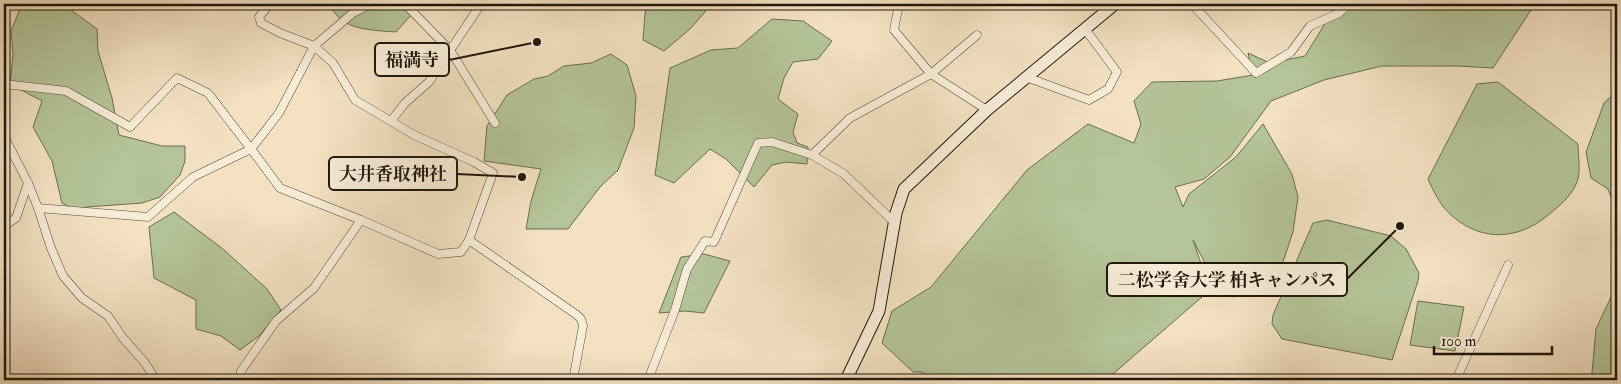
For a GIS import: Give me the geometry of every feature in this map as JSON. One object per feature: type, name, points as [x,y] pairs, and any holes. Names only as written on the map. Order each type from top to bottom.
[{"type":"street","points":[[4,84],[66,91],[130,127],[177,78],[208,93],[280,188],[438,254],[461,252],[469,240],[493,173],[474,162],[414,135],[355,100],[333,63],[314,46],[261,23],[259,17],[270,4]]},
{"type":"street","points":[[353,4],[353,13]]},
{"type":"street","points":[[38,208],[148,217],[193,177],[251,149],[279,113],[314,46],[353,13],[371,4]]},
{"type":"street","points":[[405,4],[450,50],[495,123]]},
{"type":"street","points":[[391,121],[406,103],[429,82],[481,4]]},
{"type":"street","points":[[899,4],[894,30],[931,74],[987,110]]},
{"type":"street","points":[[846,380],[879,311],[894,222],[904,190],[987,110],[1115,4]]},
{"type":"street","points":[[1192,4],[1256,73],[1292,52],[1310,26],[1339,13],[1349,4]]},
{"type":"street","points":[[1026,77],[1089,100],[1108,89],[1117,72],[1084,29]]},
{"type":"street","points":[[812,154],[850,118],[931,74],[977,35]]},
{"type":"street","points":[[4,136],[28,183],[50,248],[63,276],[82,298],[108,316],[156,380]]},
{"type":"street","points":[[648,380],[675,310],[687,269],[705,241],[714,242],[758,143],[772,142],[812,154],[844,174],[894,222]]},
{"type":"street","points":[[4,226],[16,218],[28,183]]},
{"type":"street","points":[[239,380],[241,371],[276,321],[314,288],[360,220]]},
{"type":"street","points":[[469,240],[577,315],[580,319],[583,326],[573,380]]},
{"type":"street","points":[[1456,380],[1508,265]]},
{"type":"green space","points":[[22,4],[63,4],[97,29],[98,51],[112,98],[119,135],[162,146],[185,146],[185,161],[180,175],[160,197],[142,203],[87,207],[76,210],[62,203],[52,161],[33,127],[42,101],[10,84],[13,54],[11,31]]},
{"type":"green space","points":[[329,4],[413,4],[412,14],[396,32],[369,30],[350,25],[334,12]]},
{"type":"green space","points":[[648,4],[712,4],[690,29],[664,51],[643,40],[645,13]]},
{"type":"green space","points":[[1337,4],[1535,4],[1493,68],[1382,66],[1324,80],[1271,101],[1230,157],[1204,179],[1175,187],[1183,207],[1189,194],[1236,157],[1263,124],[1292,174],[1298,197],[1293,232],[1283,262],[1261,284],[1232,297],[1217,286],[1193,240],[1210,290],[1106,380],[928,380],[923,372],[913,372],[882,343],[892,311],[931,287],[1027,170],[1088,124],[1134,143],[1141,124],[1134,101],[1152,82],[1217,81],[1253,75],[1248,53],[1270,63],[1305,56]]},
{"type":"green space","points":[[772,19],[803,21],[832,41],[818,59],[793,62],[784,78],[778,99],[798,114],[793,132],[797,143],[808,147],[807,164],[786,162],[772,165],[754,187],[726,159],[710,149],[674,183],[655,175],[670,68],[711,50],[738,48]]},
{"type":"green space","points":[[611,54],[627,65],[636,96],[634,128],[618,170],[600,187],[568,229],[526,229],[531,201],[541,169],[484,161],[487,126],[507,95],[534,79],[548,76],[564,66],[591,63]]},
{"type":"green space","points":[[1498,82],[1578,144],[1579,169],[1578,178],[1572,192],[1547,216],[1522,230],[1496,235],[1471,229],[1459,222],[1442,205],[1428,179],[1477,84]]},
{"type":"green space","points":[[1617,91],[1617,212],[1608,189],[1591,178],[1586,152],[1604,103]]},
{"type":"green space","points":[[174,212],[223,249],[267,289],[281,310],[259,336],[240,350],[221,336],[196,329],[196,300],[154,278],[149,227]]},
{"type":"green space","points":[[1327,220],[1391,236],[1406,249],[1419,273],[1392,360],[1282,339],[1272,324],[1273,315],[1313,223]]},
{"type":"green space","points":[[704,254],[730,261],[704,313],[685,311],[659,313],[681,257]]},
{"type":"green space","points":[[1617,284],[1617,380],[1588,380],[1592,373],[1596,329]]},
{"type":"green space","points":[[1418,301],[1464,307],[1455,351],[1410,345]]},
{"type":"place","name":"福満寺","points":[[537,42]]},
{"type":"place","name":"大井香取神社","points":[[522,177]]},
{"type":"place","name":"二松学舍大学 柏キャンパス","points":[[1400,226]]}]
